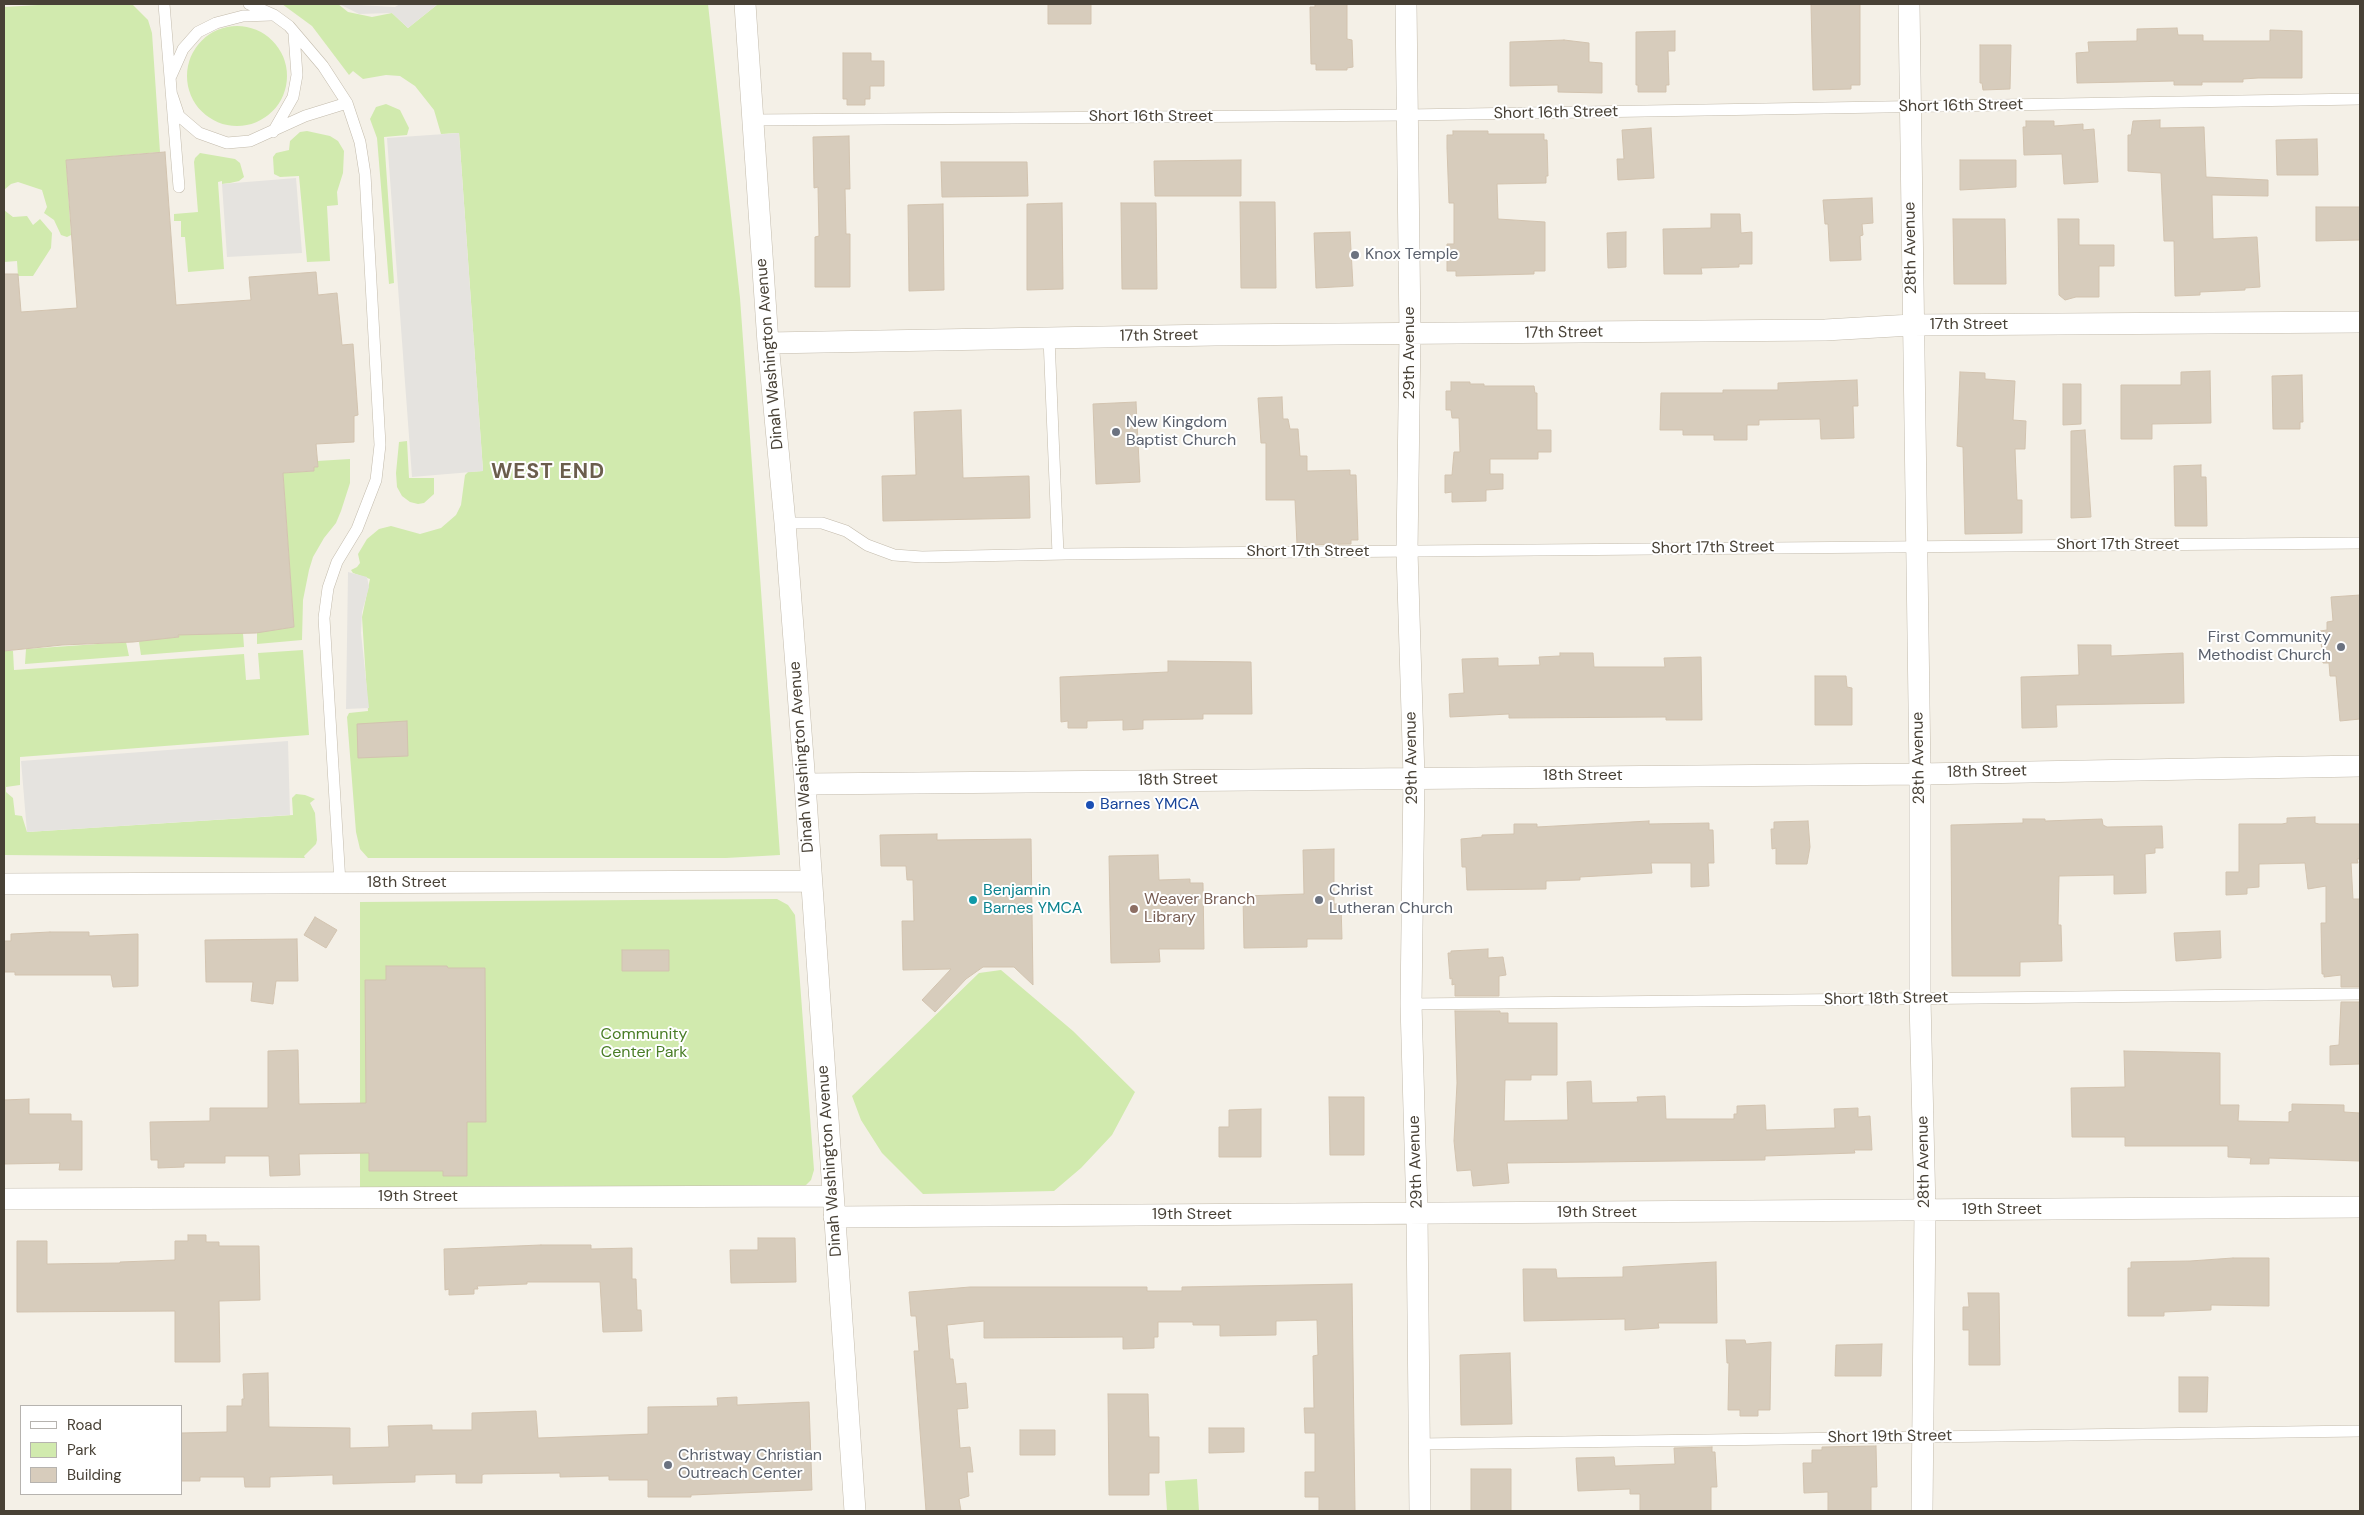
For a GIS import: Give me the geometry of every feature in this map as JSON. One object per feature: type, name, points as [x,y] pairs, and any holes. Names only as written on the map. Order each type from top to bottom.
[{"type":"street","name":"Dinah Washington Avenue","points":[[745,4],[768,342],[786,523],[855,1511]]},
{"type":"street","name":"29th Avenue","points":[[1406,4],[1410,334],[1407,551],[1414,777],[1411,1004],[1417,1214],[1420,1511]]},
{"type":"street","name":"28th Avenue","points":[[1910,4],[1912,325],[1920,774],[1920,999],[1926,1210],[1922,1511]]},
{"type":"street","name":"17th Street","points":[[768,342],[1216,335],[1825,330],[1912,325],[2360,322]]},
{"type":"street","name":"18th Street","points":[[805,784],[1414,777],[1920,774],[2360,766]]},
{"type":"street","name":"18th Street","points":[[4,884],[811,881]]},
{"type":"street","name":"19th Street","points":[[4,1199],[833,1196]]},
{"type":"street","name":"19th Street","points":[[834,1218],[2360,1207]]},
{"type":"lane","points":[[164,4],[179,187]]},
{"type":"lane","points":[[249,4],[274,15],[294,32],[323,66],[347,103],[360,142],[365,174],[380,445],[376,480],[357,529],[337,562],[328,588],[324,618],[340,883]]},
{"type":"lane","points":[[170,78],[183,49],[198,32],[216,23],[243,16],[274,15]]},
{"type":"lane","points":[[272,132],[294,97],[297,75],[294,32]]},
{"type":"lane","points":[[172,95],[179,116],[199,133],[227,143],[250,141],[305,116],[347,103]]},
{"type":"lane","name":"Short 16th Street","points":[[752,120],[1408,115],[2360,99]]},
{"type":"lane","points":[[1049,338],[1062,554]]},
{"type":"lane","name":"Short 17th Street","points":[[786,523],[822,523],[846,530],[867,545],[894,555],[951,557],[1062,554],[2360,542]]},
{"type":"lane","name":"Short 18th Street","points":[[1411,1004],[2360,994]]},
{"type":"lane","name":"Short 19th Street","points":[[1419,1444],[2360,1431]]},
{"type":"green space","points":[[55,4],[132,4],[148,20],[152,33],[160,152],[66,160],[71,235],[67,237],[61,235],[54,220],[44,213],[47,207],[42,190],[18,182],[11,184],[4,190],[4,7]]},
{"type":"green space","points":[[282,4],[338,4],[348,12],[372,17],[392,13],[408,28],[438,4],[708,4],[740,298],[780,855],[726,858],[368,858],[360,849],[356,832],[347,717],[349,713],[368,711],[362,617],[370,579],[353,573],[351,570],[360,563],[358,554],[367,539],[379,529],[391,526],[420,534],[441,528],[456,515],[461,505],[465,475],[468,472],[483,471],[459,133],[441,134],[434,110],[415,86],[400,76],[386,75],[363,79],[353,71],[349,75],[312,26]]},
{"type":"green space","points":[[237,26],[247,27],[265,34],[279,48],[286,66],[286,86],[279,104],[265,118],[247,125],[237,126],[227,125],[209,118],[195,104],[188,86],[187,76],[188,66],[195,48],[209,34],[227,27]]},
{"type":"green space","points":[[386,104],[400,110],[409,128],[407,135],[384,137],[394,283],[389,284],[377,138],[370,119],[376,107]]},
{"type":"green space","points":[[307,131],[330,136],[338,141],[344,151],[343,173],[337,192],[338,205],[327,206],[330,261],[307,262],[299,176],[280,177],[274,174],[273,157],[276,153],[289,150],[290,141],[300,132]]},
{"type":"green space","points":[[200,153],[235,159],[240,163],[244,177],[239,181],[230,183],[222,184],[222,181],[218,182],[224,269],[188,272],[185,237],[181,237],[181,221],[174,221],[174,214],[198,212],[194,162]]},
{"type":"green space","points":[[4,210],[13,217],[27,216],[33,225],[40,219],[52,233],[51,248],[33,276],[18,276],[17,261],[4,262]]},
{"type":"green space","points":[[407,441],[409,478],[434,478],[434,494],[424,503],[410,502],[402,496],[397,487],[396,473],[399,442]]},
{"type":"green space","points":[[350,459],[350,483],[341,511],[336,523],[324,538],[313,557],[309,570],[303,600],[302,640],[257,644],[257,632],[294,627],[283,473],[314,471],[314,467],[318,466],[317,461]]},
{"type":"green space","points":[[167,491],[206,634],[243,633],[244,647],[141,655],[139,642],[141,640],[179,637]]},
{"type":"green space","points":[[126,642],[129,656],[25,664],[26,649]]},
{"type":"green space","points":[[303,650],[309,735],[20,757],[20,785],[6,787],[6,792],[13,798],[15,815],[22,816],[27,832],[293,815],[292,798],[296,794],[305,795],[315,799],[310,803],[315,813],[317,840],[316,844],[304,856],[305,858],[4,855],[4,651],[13,651],[14,670],[244,654],[246,680],[260,679],[258,653]]},
{"type":"green space","name":"Community Center Park","points":[[777,899],[788,905],[795,915],[814,1170],[811,1180],[805,1186],[360,1190],[360,902]]},
{"type":"green space","points":[[1001,970],[1073,1031],[1135,1092],[1112,1135],[1081,1168],[1054,1191],[923,1194],[882,1153],[861,1120],[852,1096],[979,973]]},
{"type":"green space","points":[[1197,1479],[1199,1511],[1167,1511],[1165,1481]]},
{"type":"shaded area","points":[[339,4],[395,7],[400,4],[438,4],[408,28],[392,13],[359,14]]},
{"type":"shaded area","points":[[459,133],[483,471],[412,477],[387,138]]},
{"type":"shaded area","points":[[296,178],[302,253],[227,257],[222,184]]},
{"type":"shaded area","points":[[348,572],[367,577],[369,587],[362,612],[361,633],[369,708],[346,709]]},
{"type":"shaded area","points":[[288,741],[290,815],[27,832],[21,761]]},
{"type":"building","points":[[1048,4],[1091,4],[1091,24],[1048,24]]},
{"type":"building","points":[[1315,4],[1347,4],[1347,39],[1352,40],[1353,67],[1347,68],[1347,70],[1316,70],[1316,64],[1311,64],[1310,7],[1315,7]]},
{"type":"building","points":[[1811,4],[1860,4],[1860,85],[1851,85],[1851,89],[1813,90]]},
{"type":"building","points":[[2177,28],[2178,35],[2203,35],[2203,41],[2270,41],[2270,30],[2302,31],[2302,78],[2243,79],[2243,82],[2202,82],[2202,85],[2174,85],[2174,81],[2077,83],[2076,53],[2089,52],[2088,42],[2137,41],[2137,29]]},
{"type":"building","points":[[1675,31],[1675,51],[1668,51],[1669,85],[1666,85],[1666,92],[1638,92],[1638,85],[1636,85],[1636,32]]},
{"type":"building","points":[[1564,40],[1589,43],[1589,62],[1602,63],[1602,93],[1558,92],[1558,85],[1510,86],[1510,42]]},
{"type":"building","points":[[1980,45],[2011,45],[2010,89],[1983,90],[1982,83],[1980,83]]},
{"type":"building","points":[[843,53],[871,53],[871,61],[884,61],[884,86],[870,86],[870,99],[865,99],[865,105],[847,105],[847,99],[843,99]]},
{"type":"building","points":[[2160,120],[2160,128],[2204,127],[2206,177],[2268,180],[2268,196],[2212,195],[2213,239],[2257,237],[2260,287],[2245,288],[2245,290],[2200,292],[2200,295],[2175,296],[2174,241],[2164,241],[2161,173],[2128,171],[2128,135],[2131,135],[2133,121]]},
{"type":"building","points":[[2026,121],[2054,121],[2054,126],[2083,124],[2083,130],[2094,129],[2098,182],[2064,184],[2062,154],[2024,155],[2023,127],[2026,127]]},
{"type":"building","points":[[1651,128],[1654,178],[1618,180],[1617,159],[1624,159],[1622,130]]},
{"type":"building","points":[[1453,131],[1488,131],[1488,134],[1544,134],[1544,140],[1547,140],[1548,176],[1546,176],[1546,183],[1497,184],[1498,219],[1545,222],[1545,271],[1534,271],[1534,274],[1456,276],[1456,271],[1447,271],[1447,244],[1454,244],[1454,203],[1449,203],[1447,148],[1447,135],[1453,135]]},
{"type":"building","points":[[849,136],[850,189],[845,189],[846,234],[850,234],[850,287],[815,287],[815,237],[819,236],[818,187],[814,188],[813,137]]},
{"type":"building","points":[[2317,139],[2318,175],[2277,175],[2276,140]]},
{"type":"building","points":[[165,152],[176,305],[251,300],[249,277],[316,272],[318,295],[337,293],[342,345],[353,344],[358,415],[354,416],[354,442],[316,444],[318,467],[314,467],[314,471],[283,473],[294,627],[256,633],[178,635],[179,637],[133,642],[62,645],[4,651],[4,274],[18,274],[21,312],[77,308],[66,160]]},
{"type":"building","points":[[1241,160],[1241,196],[1155,196],[1154,161]]},
{"type":"building","points":[[1960,160],[2016,160],[2016,187],[1960,190]]},
{"type":"building","points":[[941,162],[1027,162],[1028,196],[942,197]]},
{"type":"building","points":[[1872,198],[1873,223],[1862,224],[1863,235],[1860,236],[1861,260],[1830,261],[1828,224],[1825,224],[1823,200]]},
{"type":"building","points":[[1240,202],[1275,202],[1276,288],[1241,288]]},
{"type":"building","points":[[1062,203],[1063,289],[1027,290],[1027,204]]},
{"type":"building","points":[[1121,203],[1156,203],[1157,289],[1122,289]]},
{"type":"building","points":[[943,204],[944,290],[909,291],[908,205]]},
{"type":"building","points":[[2316,207],[2360,207],[2360,240],[2316,241]]},
{"type":"building","points":[[1711,214],[1740,214],[1741,233],[1752,232],[1752,264],[1739,264],[1739,267],[1701,268],[1702,274],[1664,274],[1663,229],[1711,228]]},
{"type":"building","points":[[1953,219],[2005,219],[2006,284],[1954,284]]},
{"type":"building","points":[[2058,219],[2079,219],[2079,245],[2114,245],[2114,266],[2099,266],[2099,297],[2076,297],[2065,300],[2059,295]]},
{"type":"building","points":[[1350,232],[1353,286],[1316,288],[1314,233]]},
{"type":"building","points":[[1626,232],[1626,267],[1608,268],[1607,233]]},
{"type":"building","points":[[2210,371],[2211,423],[2152,424],[2152,439],[2121,439],[2121,385],[2181,385],[2181,372]]},
{"type":"building","points":[[1960,372],[1985,373],[1985,379],[2015,381],[2013,420],[2026,421],[2025,449],[2015,449],[2017,500],[2022,500],[2022,533],[1965,534],[1963,447],[1957,446]]},
{"type":"building","points":[[2302,375],[2303,422],[2300,422],[2300,429],[2273,429],[2272,376]]},
{"type":"building","points":[[1857,380],[1858,406],[1853,406],[1854,438],[1821,439],[1820,419],[1759,420],[1759,425],[1747,425],[1747,440],[1714,440],[1714,435],[1683,435],[1683,430],[1660,430],[1661,393],[1723,393],[1723,390],[1778,390],[1778,383]]},
{"type":"building","points":[[1451,382],[1470,382],[1470,384],[1484,384],[1484,386],[1534,386],[1535,393],[1537,393],[1537,430],[1551,430],[1551,452],[1538,452],[1538,459],[1490,459],[1490,474],[1503,474],[1503,489],[1486,490],[1486,501],[1452,502],[1452,492],[1445,493],[1445,475],[1452,475],[1454,452],[1460,452],[1459,418],[1452,418],[1451,410],[1446,410],[1446,391],[1451,391]]},
{"type":"building","points":[[2063,384],[2081,384],[2081,424],[2063,425]]},
{"type":"building","points":[[1282,397],[1283,419],[1288,419],[1290,429],[1298,429],[1300,456],[1307,456],[1307,471],[1350,470],[1350,475],[1356,475],[1358,540],[1351,540],[1351,544],[1297,545],[1295,500],[1266,500],[1266,443],[1261,443],[1258,398]]},
{"type":"building","name":"New Kingdom Baptist Church","points":[[1136,402],[1140,482],[1096,484],[1093,404]]},
{"type":"building","points":[[961,410],[963,478],[1029,476],[1030,518],[883,521],[882,476],[916,475],[914,412]]},
{"type":"building","points":[[2085,430],[2091,517],[2071,518],[2071,431]]},
{"type":"building","points":[[2201,465],[2201,477],[2206,477],[2207,526],[2175,526],[2174,466]]},
{"type":"building","name":"First Community Methodist Church","points":[[2360,595],[2360,719],[2340,721],[2336,676],[2330,676],[2329,663],[2323,663],[2320,631],[2327,630],[2327,622],[2333,621],[2331,597]]},
{"type":"building","points":[[2078,645],[2111,645],[2111,656],[2183,653],[2184,703],[2056,705],[2057,727],[2022,728],[2021,677],[2079,675]]},
{"type":"building","points":[[1560,653],[1593,653],[1594,667],[1665,667],[1664,658],[1701,657],[1702,720],[1666,720],[1666,717],[1509,718],[1509,714],[1450,717],[1449,694],[1464,693],[1462,659],[1498,658],[1498,666],[1540,665],[1539,657],[1560,656]]},
{"type":"building","points":[[1168,661],[1251,662],[1252,714],[1203,714],[1203,719],[1143,720],[1143,729],[1123,730],[1123,720],[1087,721],[1087,728],[1068,728],[1068,721],[1061,722],[1060,677],[1168,672]]},
{"type":"building","points":[[1815,676],[1846,676],[1847,687],[1852,688],[1852,725],[1815,725]]},
{"type":"building","points":[[407,721],[408,756],[358,758],[357,724]]},
{"type":"building","points":[[2315,817],[2315,823],[2319,824],[2360,824],[2360,859],[2357,859],[2358,863],[2351,863],[2353,899],[2360,899],[2360,987],[2341,987],[2341,975],[2324,977],[2324,974],[2322,974],[2321,923],[2326,923],[2326,886],[2308,889],[2305,863],[2259,864],[2259,887],[2247,888],[2247,894],[2226,895],[2226,872],[2239,872],[2239,824],[2282,824],[2287,823],[2287,818]]},
{"type":"building","points":[[2023,819],[2045,819],[2045,821],[2102,819],[2103,825],[2107,827],[2162,826],[2163,848],[2155,848],[2155,853],[2145,854],[2146,893],[2114,894],[2114,875],[2059,876],[2058,925],[2061,925],[2062,961],[2020,962],[2020,976],[1952,976],[1951,825],[2023,823]]},
{"type":"building","points":[[1649,821],[1649,824],[1709,823],[1709,830],[1713,830],[1714,863],[1708,863],[1709,886],[1691,887],[1691,863],[1651,863],[1652,873],[1580,877],[1580,880],[1546,881],[1546,889],[1467,890],[1466,867],[1462,867],[1461,839],[1482,837],[1482,835],[1514,834],[1514,824],[1537,824],[1537,827]]},
{"type":"building","points":[[1808,821],[1810,847],[1807,864],[1776,864],[1776,848],[1772,849],[1771,829],[1774,829],[1774,822]]},
{"type":"building","name":"Benjamin Barnes YMCA","points":[[937,834],[937,840],[1031,839],[1033,985],[1014,967],[983,967],[966,979],[935,1012],[922,1000],[951,969],[903,970],[902,921],[914,921],[913,880],[907,880],[906,866],[881,866],[880,835]]},
{"type":"building","name":"Christ Lutheran Church","points":[[1334,849],[1334,904],[1341,904],[1342,939],[1307,939],[1307,947],[1244,948],[1243,896],[1304,894],[1303,850]]},
{"type":"building","name":"Weaver Branch Library","points":[[1158,855],[1159,880],[1190,879],[1190,883],[1203,883],[1204,949],[1159,949],[1160,962],[1111,963],[1109,856]]},
{"type":"building","points":[[315,917],[337,930],[326,948],[304,935]]},
{"type":"building","points":[[2220,931],[2221,958],[2176,961],[2174,933]]},
{"type":"building","points":[[89,932],[89,936],[138,934],[138,986],[113,987],[111,975],[15,975],[15,972],[4,972],[4,941],[11,941],[11,934]]},
{"type":"building","points":[[297,939],[298,981],[276,981],[273,1004],[251,1001],[253,982],[206,982],[205,940]]},
{"type":"building","points":[[1488,949],[1488,958],[1503,957],[1506,975],[1499,976],[1499,996],[1455,996],[1455,984],[1452,985],[1452,978],[1450,979],[1448,953],[1451,953],[1451,951]]},
{"type":"building","points":[[622,950],[669,950],[669,971],[622,971]]},
{"type":"building","points":[[386,966],[485,968],[486,1122],[467,1122],[467,1176],[443,1176],[443,1171],[369,1171],[369,1153],[299,1154],[300,1175],[270,1176],[269,1156],[225,1156],[225,1163],[184,1163],[184,1167],[158,1168],[158,1160],[151,1160],[150,1122],[210,1121],[210,1108],[268,1108],[268,1051],[298,1050],[299,1104],[366,1103],[365,980],[386,980]]},
{"type":"building","points":[[2341,1002],[2360,1002],[2360,1064],[2330,1065],[2330,1046],[2339,1045]]},
{"type":"building","points":[[1455,1011],[1500,1011],[1500,1013],[1508,1013],[1508,1023],[1557,1023],[1557,1075],[1531,1075],[1531,1080],[1505,1080],[1504,1121],[1568,1120],[1567,1082],[1591,1081],[1592,1103],[1638,1102],[1637,1097],[1665,1096],[1666,1119],[1734,1119],[1734,1114],[1737,1114],[1737,1106],[1765,1105],[1766,1130],[1835,1128],[1834,1109],[1858,1108],[1858,1117],[1870,1116],[1872,1150],[1854,1150],[1855,1153],[1765,1156],[1765,1160],[1507,1163],[1509,1183],[1473,1186],[1471,1170],[1457,1171],[1454,1141],[1457,1083]]},
{"type":"building","points":[[2124,1051],[2220,1053],[2220,1105],[2239,1105],[2238,1121],[2289,1122],[2289,1112],[2292,1111],[2292,1104],[2344,1105],[2344,1112],[2360,1113],[2360,1161],[2269,1158],[2269,1164],[2250,1164],[2251,1158],[2228,1157],[2228,1146],[2125,1146],[2125,1137],[2072,1137],[2071,1088],[2125,1087]]},
{"type":"building","points":[[1329,1097],[1364,1097],[1364,1155],[1330,1155]]},
{"type":"building","points":[[29,1099],[29,1114],[71,1114],[71,1121],[82,1121],[82,1170],[59,1170],[60,1163],[4,1164],[4,1100]]},
{"type":"building","points":[[1261,1109],[1261,1157],[1219,1157],[1219,1127],[1229,1127],[1229,1110]]},
{"type":"building","points":[[188,1235],[206,1235],[206,1242],[219,1242],[219,1246],[259,1246],[260,1300],[219,1301],[220,1362],[175,1362],[175,1311],[17,1312],[17,1241],[47,1241],[47,1264],[120,1263],[175,1260],[175,1241],[188,1241]]},
{"type":"building","points":[[758,1238],[795,1238],[796,1282],[731,1283],[730,1250],[758,1250]]},
{"type":"building","points":[[591,1245],[591,1249],[632,1248],[632,1279],[636,1279],[637,1310],[641,1310],[642,1331],[603,1332],[600,1282],[527,1282],[527,1284],[477,1286],[478,1289],[474,1289],[474,1294],[449,1295],[449,1289],[445,1290],[444,1249]]},
{"type":"building","points":[[2269,1258],[2269,1306],[2211,1305],[2211,1310],[2164,1312],[2164,1316],[2128,1316],[2128,1268],[2131,1268],[2131,1262]]},
{"type":"building","points":[[1716,1262],[1717,1323],[1658,1323],[1659,1328],[1625,1330],[1625,1319],[1524,1321],[1523,1269],[1556,1269],[1557,1278],[1623,1277],[1623,1267]]},
{"type":"building","points":[[1352,1284],[1355,1511],[1319,1511],[1319,1497],[1305,1497],[1305,1472],[1315,1472],[1315,1433],[1305,1433],[1304,1408],[1314,1408],[1313,1356],[1318,1355],[1317,1320],[1276,1321],[1276,1335],[1220,1336],[1220,1325],[1193,1325],[1193,1322],[1158,1322],[1158,1337],[1154,1337],[1154,1348],[1123,1349],[1123,1337],[984,1338],[984,1321],[947,1325],[950,1359],[953,1359],[956,1384],[966,1383],[968,1408],[957,1409],[960,1448],[970,1447],[973,1472],[967,1472],[969,1496],[959,1499],[961,1511],[926,1511],[914,1351],[919,1351],[916,1316],[911,1316],[909,1292],[970,1287],[1147,1287],[1147,1291],[1182,1291],[1182,1287]]},
{"type":"building","points":[[1968,1293],[1999,1293],[2000,1365],[1969,1365],[1969,1330],[1963,1330],[1963,1307],[1969,1307]]},
{"type":"building","points":[[1726,1340],[1745,1340],[1746,1344],[1771,1342],[1770,1410],[1758,1410],[1758,1416],[1740,1416],[1740,1410],[1728,1410],[1729,1363],[1727,1363]]},
{"type":"building","points":[[1882,1344],[1881,1376],[1835,1376],[1836,1345]]},
{"type":"building","points":[[1510,1353],[1512,1424],[1461,1425],[1460,1355]]},
{"type":"building","points":[[268,1373],[269,1427],[350,1428],[350,1448],[389,1447],[388,1426],[432,1425],[432,1430],[472,1430],[472,1413],[536,1411],[538,1438],[648,1434],[648,1407],[718,1406],[717,1398],[737,1397],[737,1405],[809,1402],[812,1490],[691,1495],[691,1497],[648,1497],[648,1480],[609,1480],[609,1476],[560,1477],[560,1473],[484,1474],[482,1475],[482,1483],[456,1483],[456,1474],[415,1475],[415,1482],[333,1484],[333,1475],[270,1477],[270,1487],[245,1487],[244,1477],[200,1477],[200,1481],[182,1481],[182,1433],[227,1432],[227,1406],[242,1406],[242,1399],[244,1399],[243,1374]]},
{"type":"building","points":[[2179,1377],[2208,1377],[2207,1412],[2179,1412]]},
{"type":"building","points":[[1108,1394],[1148,1394],[1149,1437],[1159,1437],[1159,1473],[1149,1473],[1149,1495],[1109,1495]]},
{"type":"building","points":[[1209,1428],[1244,1428],[1244,1452],[1209,1453]]},
{"type":"building","points":[[1020,1430],[1055,1430],[1055,1455],[1020,1455]]},
{"type":"building","points":[[1876,1446],[1877,1487],[1871,1487],[1871,1511],[1828,1511],[1828,1492],[1804,1493],[1803,1463],[1812,1463],[1812,1450],[1822,1450],[1822,1447]]},
{"type":"building","points":[[1712,1447],[1712,1452],[1715,1452],[1717,1487],[1711,1487],[1711,1511],[1640,1511],[1640,1494],[1630,1494],[1630,1489],[1578,1491],[1576,1458],[1614,1457],[1615,1466],[1675,1464],[1674,1448]]},
{"type":"building","points":[[1471,1469],[1511,1469],[1511,1511],[1471,1511]]},
{"type":"place","name":"Knox Temple","points":[[1355,255]]},
{"type":"place","name":"New Kingdom Baptist Church","points":[[1116,432]]},
{"type":"place","name":"First Community Methodist Church","points":[[2341,647]]},
{"type":"place","name":"Barnes YMCA","points":[[1090,805]]},
{"type":"place","name":"Benjamin Barnes YMCA","points":[[973,900]]},
{"type":"place","name":"Christ Lutheran Church","points":[[1319,900]]},
{"type":"place","name":"Weaver Branch Library","points":[[1134,909]]},
{"type":"place","name":"Christway Christian Outreach Center","points":[[668,1465]]},
{"type":"district","name":"WEST END","points":[[548,472]]}]
